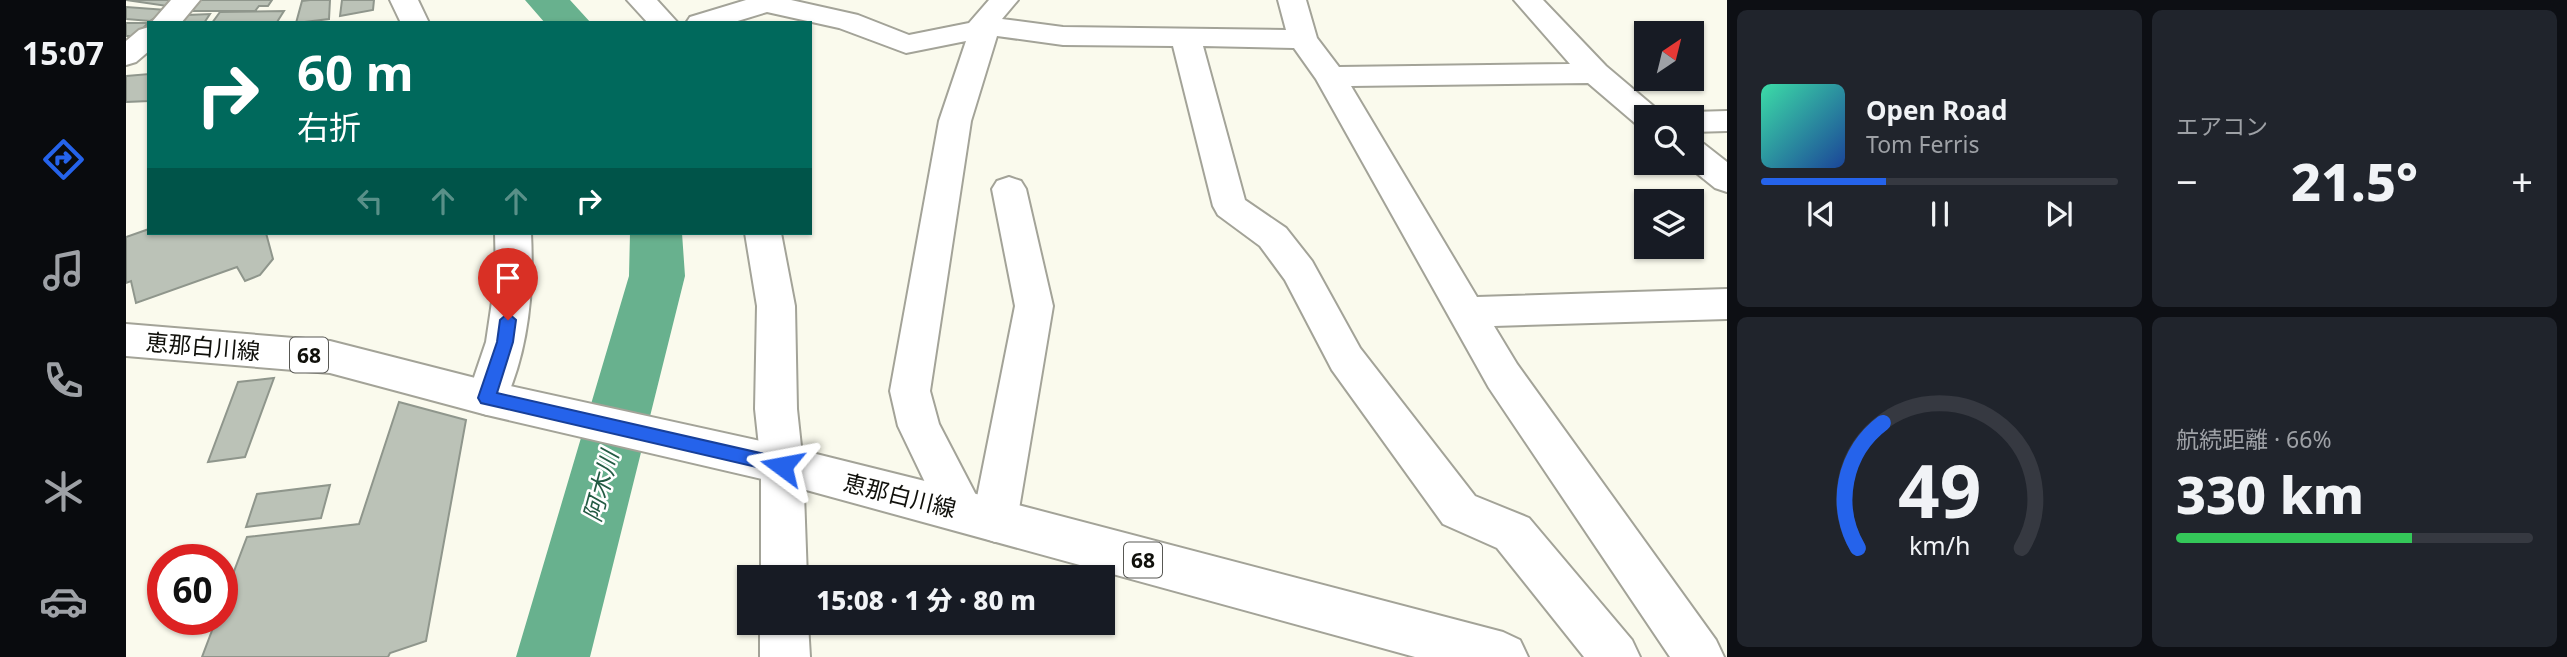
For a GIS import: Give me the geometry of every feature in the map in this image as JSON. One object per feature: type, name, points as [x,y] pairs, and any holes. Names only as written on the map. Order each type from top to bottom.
[{"type":"street","points":[[167,21],[186,0]]},
{"type":"street","points":[[404,0],[414,21]]},
{"type":"street","points":[[641,0],[662,21]]},
{"type":"street","points":[[1292,0],[1303,39],[1330,77],[1503,376],[1699,657]]},
{"type":"street","points":[[1528,0],[1595,73],[1634,106]]},
{"type":"street","points":[[706,21],[766,1],[848,21],[906,44],[991,18],[1063,36],[1303,39]]},
{"type":"street","points":[[978,516],[919,426],[910,391],[955,121],[991,18]]},
{"type":"street","points":[[126,56],[147,38]]},
{"type":"street","points":[[1186,39],[1230,206],[1273,237],[1298,271],[1346,359],[1459,510],[1513,533],[1615,657]]},
{"type":"street","points":[[1330,77],[1595,73]]},
{"type":"street","points":[[1704,122],[1727,121]]},
{"type":"street","points":[[1704,162],[1727,180]]},
{"type":"street","points":[[978,516],[1034,306],[1009,189]]},
{"type":"street","points":[[487,398],[505,342],[514,275],[513,235]]},
{"type":"street","points":[[763,235],[776,306],[776,409],[782,466],[784,565]]},
{"type":"street","points":[[1466,312],[1727,304]]},
{"type":"street","name":"恵那白川線","points":[[126,340],[330,357],[487,398],[782,466],[978,516],[1503,657]]},
{"type":"street","points":[[785,635],[785,657]]},
{"type":"building","points":[[126,0],[173,0],[167,6]]},
{"type":"building","points":[[200,0],[272,0],[268,6],[259,6],[255,11],[191,11]]},
{"type":"building","points":[[330,0],[329,19],[297,21],[302,1]]},
{"type":"building","points":[[342,0],[374,0],[373,10],[340,16]]},
{"type":"building","points":[[126,7],[167,10],[150,21],[126,19]]},
{"type":"building","points":[[284,11],[278,21],[213,21],[220,12]]},
{"type":"building","points":[[210,14],[205,21],[183,21],[187,15]]},
{"type":"building","points":[[126,23],[147,23],[136,36],[126,36]]},
{"type":"building","points":[[147,74],[147,101],[126,102],[126,76]]},
{"type":"building","points":[[147,230],[147,235],[267,235],[273,259],[260,275],[245,281],[237,267],[136,303],[131,281],[126,283],[126,237]]},
{"type":"building","points":[[274,378],[245,457],[208,462],[238,382]]},
{"type":"building","points":[[399,402],[466,420],[426,641],[390,653],[388,657],[202,657],[210,635],[238,635],[238,561],[247,537],[359,524]]},
{"type":"building","points":[[330,485],[321,518],[246,527],[257,494]]},
{"type":"waterway","name":"阿木川","points":[[546,0],[568,21]]},
{"type":"waterway","name":"阿木川","points":[[553,657],[657,276],[656,235]]},
{"type":"route","points":[[508,320],[505,342],[487,398],[782,466]]}]
